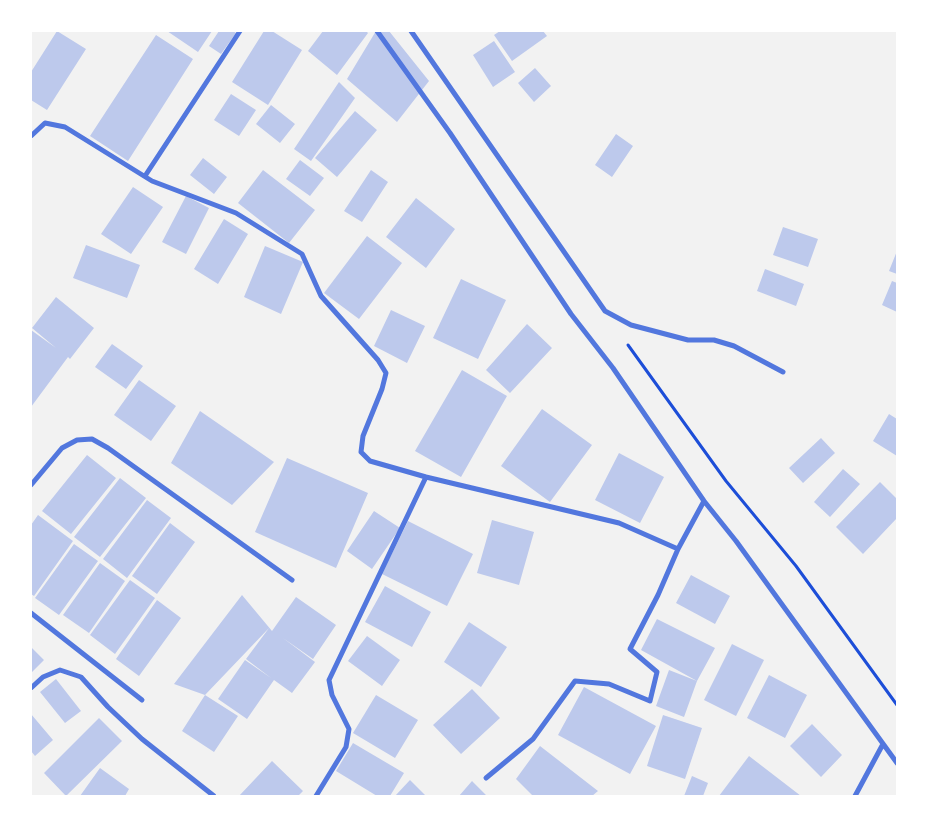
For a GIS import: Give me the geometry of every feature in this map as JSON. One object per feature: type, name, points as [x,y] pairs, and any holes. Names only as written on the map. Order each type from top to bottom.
[{"type":"street","points":[[145,176],[240,31]]},
{"type":"street","points":[[377,31],[450,133],[571,314],[613,368],[704,501],[736,541],[897,763]]},
{"type":"street","points":[[411,31],[605,311],[631,324],[688,340],[714,340],[734,346],[783,372]]},
{"type":"street","points":[[31,136],[45,123],[65,127],[152,181],[236,213],[302,254],[321,296],[378,360],[386,373],[382,389],[363,436],[361,452],[370,461],[426,477],[619,523],[678,549]]},
{"type":"street","points":[[31,485],[62,448],[77,440],[92,440],[108,448],[292,580]]},
{"type":"street","points":[[316,796],[346,747],[349,729],[332,695],[329,680],[426,477]]},
{"type":"street","points":[[486,778],[533,739],[575,681],[609,684],[650,701],[657,672],[630,649],[658,595],[678,549],[704,501]]},
{"type":"street","points":[[31,613],[142,700]]},
{"type":"street","points":[[31,688],[43,677],[60,670],[81,677],[108,707],[142,739],[214,796]]},
{"type":"street","points":[[855,796],[883,744]]},
{"type":"path","points":[[626,343],[726,481],[796,566],[897,705]]},
{"type":"building","points":[[57,31],[86,49],[47,110],[31,100],[31,72]]},
{"type":"building","points":[[167,31],[212,31],[198,52]]},
{"type":"building","points":[[219,31],[233,31],[236,33],[221,54],[209,46]]},
{"type":"building","points":[[264,31],[272,31],[302,50],[268,105],[232,82]]},
{"type":"building","points":[[323,31],[366,31],[368,33],[337,75],[308,51]]},
{"type":"building","points":[[376,31],[389,31],[429,81],[397,122],[347,79]]},
{"type":"building","points":[[500,31],[543,31],[547,36],[512,61],[494,35]]},
{"type":"building","points":[[156,35],[193,59],[128,161],[90,136]]},
{"type":"building","points":[[494,41],[515,72],[493,87],[473,55]]},
{"type":"building","points":[[535,68],[551,86],[534,102],[518,83]]},
{"type":"building","points":[[339,82],[355,98],[311,161],[294,149]]},
{"type":"building","points":[[231,94],[256,110],[239,136],[214,120]]},
{"type":"building","points":[[271,105],[295,124],[280,143],[256,124]]},
{"type":"building","points":[[355,111],[377,130],[337,177],[315,158]]},
{"type":"building","points":[[616,134],[633,146],[612,177],[595,165]]},
{"type":"building","points":[[203,158],[227,177],[214,194],[190,175]]},
{"type":"building","points":[[300,160],[324,178],[310,196],[286,179]]},
{"type":"building","points":[[263,170],[315,210],[289,243],[238,203]]},
{"type":"building","points":[[371,170],[388,182],[362,222],[344,211]]},
{"type":"building","points":[[133,187],[163,207],[131,254],[101,234]]},
{"type":"building","points":[[186,196],[209,208],[186,254],[162,242]]},
{"type":"building","points":[[416,198],[455,229],[426,268],[386,237]]},
{"type":"building","points":[[224,219],[248,234],[218,284],[194,269]]},
{"type":"building","points":[[783,227],[818,239],[808,267],[773,255]]},
{"type":"building","points":[[367,236],[402,263],[359,319],[324,293]]},
{"type":"building","points":[[86,245],[140,265],[127,298],[73,278]]},
{"type":"building","points":[[265,246],[303,262],[281,314],[244,297]]},
{"type":"building","points":[[897,251],[897,274],[889,271]]},
{"type":"building","points":[[765,269],[804,284],[796,306],[757,291]]},
{"type":"building","points":[[461,279],[506,300],[478,359],[433,338]]},
{"type":"building","points":[[892,281],[897,283],[897,312],[882,305]]},
{"type":"building","points":[[56,297],[94,328],[70,359],[68,357],[31,407],[31,330],[56,348],[32,328]]},
{"type":"building","points":[[391,310],[425,326],[407,363],[374,346]]},
{"type":"building","points":[[527,324],[552,348],[510,393],[486,370]]},
{"type":"building","points":[[112,344],[143,366],[126,389],[95,367]]},
{"type":"building","points":[[462,370],[507,396],[461,477],[415,451]]},
{"type":"building","points":[[139,380],[176,406],[151,441],[114,415]]},
{"type":"building","points":[[542,409],[592,445],[550,502],[501,466]]},
{"type":"building","points":[[200,411],[274,462],[232,505],[171,463]]},
{"type":"building","points":[[889,414],[897,419],[897,456],[873,441]]},
{"type":"building","points":[[821,438],[835,453],[803,483],[789,468]]},
{"type":"building","points":[[619,453],[664,477],[640,523],[595,500]]},
{"type":"building","points":[[87,455],[116,478],[71,534],[42,511]]},
{"type":"building","points":[[287,458],[368,493],[336,568],[255,532]]},
{"type":"building","points":[[843,469],[860,484],[830,517],[814,502]]},
{"type":"building","points":[[120,478],[146,498],[100,557],[74,537]]},
{"type":"building","points":[[880,482],[897,499],[897,518],[863,554],[836,527]]},
{"type":"building","points":[[147,500],[171,518],[127,578],[103,559]]},
{"type":"building","points":[[374,511],[400,528],[372,569],[347,551]]},
{"type":"building","points":[[38,515],[73,541],[34,596],[31,594],[31,525]]},
{"type":"building","points":[[492,520],[534,532],[519,585],[477,573]]},
{"type":"building","points":[[408,521],[473,554],[447,606],[382,574]]},
{"type":"building","points":[[170,523],[195,542],[157,594],[132,576]]},
{"type":"building","points":[[74,544],[98,561],[59,615],[35,598]]},
{"type":"building","points":[[100,563],[125,581],[89,633],[63,615]]},
{"type":"building","points":[[691,575],[730,596],[715,624],[676,603]]},
{"type":"building","points":[[130,580],[155,598],[115,654],[90,635]]},
{"type":"building","points":[[385,586],[431,612],[412,647],[365,622]]},
{"type":"building","points":[[242,595],[272,631],[296,597],[336,625],[313,659],[283,638],[315,662],[292,693],[274,680],[247,719],[218,699],[245,660],[271,678],[246,659],[269,628],[205,695],[174,684]]},
{"type":"building","points":[[157,600],[181,618],[139,676],[116,659]]},
{"type":"building","points":[[657,619],[715,648],[697,681],[641,650]]},
{"type":"building","points":[[469,622],[507,647],[481,687],[444,662]]},
{"type":"building","points":[[367,636],[400,660],[382,686],[348,661]]},
{"type":"building","points":[[732,644],[764,660],[736,716],[704,700]]},
{"type":"building","points":[[31,647],[44,660],[31,673]]},
{"type":"building","points":[[669,670],[697,681],[684,717],[656,706]]},
{"type":"building","points":[[769,675],[807,695],[785,738],[747,718]]},
{"type":"building","points":[[56,679],[81,711],[65,723],[40,692]]},
{"type":"building","points":[[584,687],[656,726],[630,774],[558,735]]},
{"type":"building","points":[[472,689],[500,718],[461,754],[433,725]]},
{"type":"building","points":[[205,695],[238,716],[214,752],[182,731]]},
{"type":"building","points":[[376,695],[418,720],[395,758],[353,733]]},
{"type":"building","points":[[31,714],[53,740],[35,756],[31,751]]},
{"type":"building","points":[[663,715],[702,728],[685,779],[647,766]]},
{"type":"building","points":[[99,718],[122,741],[66,796],[44,773]]},
{"type":"building","points":[[812,724],[842,755],[821,777],[790,746]]},
{"type":"building","points":[[353,743],[404,773],[390,796],[377,796],[336,771]]},
{"type":"building","points":[[540,746],[598,791],[592,796],[533,796],[516,779]]},
{"type":"building","points":[[749,756],[801,796],[719,796]]},
{"type":"building","points":[[272,761],[303,791],[298,796],[239,796]]},
{"type":"building","points":[[100,768],[129,789],[125,796],[80,796]]},
{"type":"building","points":[[692,776],[708,783],[703,796],[684,796]]},
{"type":"building","points":[[410,780],[426,796],[395,796]]},
{"type":"building","points":[[472,781],[487,796],[459,796]]}]
